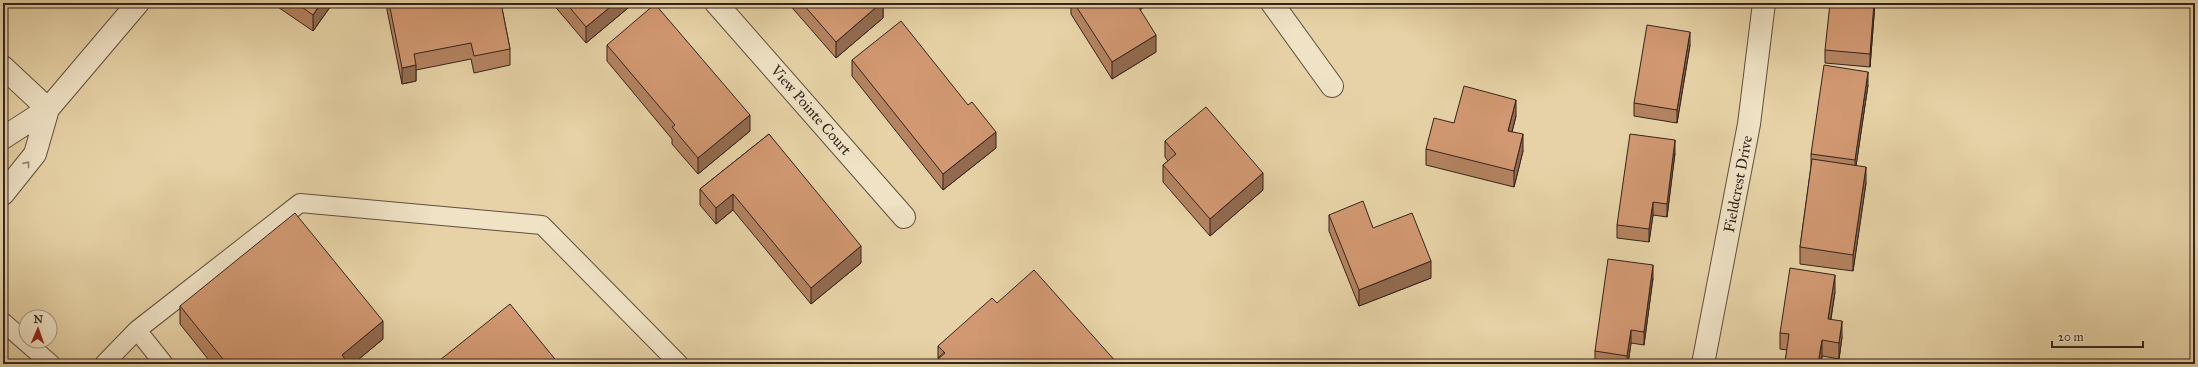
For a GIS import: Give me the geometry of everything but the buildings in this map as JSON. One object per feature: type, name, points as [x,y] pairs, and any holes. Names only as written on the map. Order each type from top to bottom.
[{"type":"street","points":[[3,138],[48,109],[138,3]]},
{"type":"street","name":"View Pointe Court","points":[[716,3],[904,217]]},
{"type":"street","points":[[1272,3],[1332,86]]},
{"type":"street","name":"Fieldcrest Drive","points":[[1703,364],[1749,124],[1764,3]]},
{"type":"street","points":[[3,67],[48,109]]},
{"type":"street","points":[[3,194],[35,154],[48,109]]},
{"type":"lane","points":[[104,364],[137,330],[300,203],[542,225],[679,364]]},
{"type":"lane","points":[[3,322],[51,364]]},
{"type":"lane","points":[[137,330],[164,364]]}]
